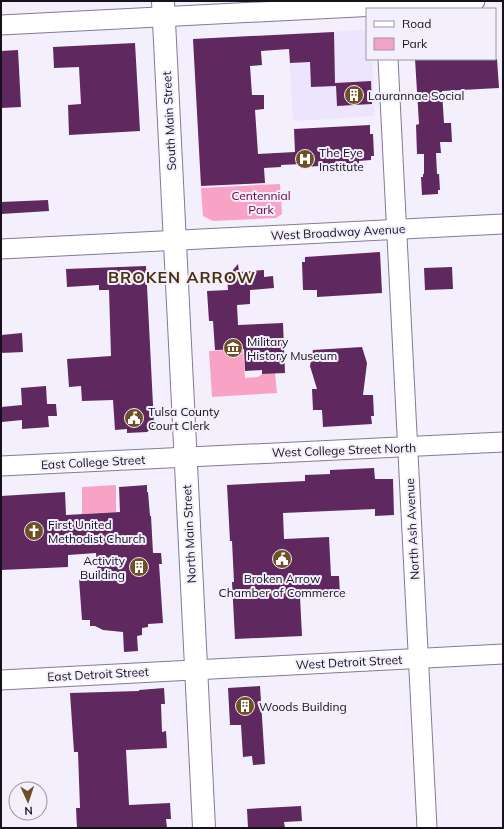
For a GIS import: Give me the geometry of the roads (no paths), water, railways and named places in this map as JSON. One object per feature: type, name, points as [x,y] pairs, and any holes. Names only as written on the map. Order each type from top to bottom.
[{"type":"main road","name":"South Main Street","points":[[163,9],[174,240]]},
{"type":"main road","name":"North Main Street","points":[[174,240],[204,828]]},
{"type":"street","points":[[1,25],[163,9],[386,5],[475,1]]},
{"type":"street","name":"North Ash Avenue","points":[[388,60],[428,828]]},
{"type":"street","name":"West Broadway Avenue","points":[[1,249],[503,224]]},
{"type":"street","name":"West College Street North","points":[[185,457],[503,442]]},
{"type":"street","name":"East College Street","points":[[1,466],[185,457]]},
{"type":"street","name":"West Detroit Street","points":[[196,669],[503,654]]},
{"type":"street","name":"East Detroit Street","points":[[1,680],[196,669]]},
{"type":"place","name":"Laurannae Social","points":[[354,95]]},
{"type":"place","name":"The Eye Institute","points":[[305,159]]},
{"type":"place","name":"Military History Museum","points":[[233,348]]},
{"type":"place","name":"Tulsa County Court Clerk","points":[[134,418]]},
{"type":"place","name":"First United Methodist Church","points":[[34,531]]},
{"type":"place","name":"Broken Arrow Chamber of Commerce","points":[[282,559]]},
{"type":"place","name":"Activity Building","points":[[139,567]]},
{"type":"place","name":"Woods Building","points":[[245,706]]},
{"type":"district","name":"BROKEN ARROW","points":[[182,277]]},
{"type":"park label","name":"Centennial Park","points":[[261,202]]}]
